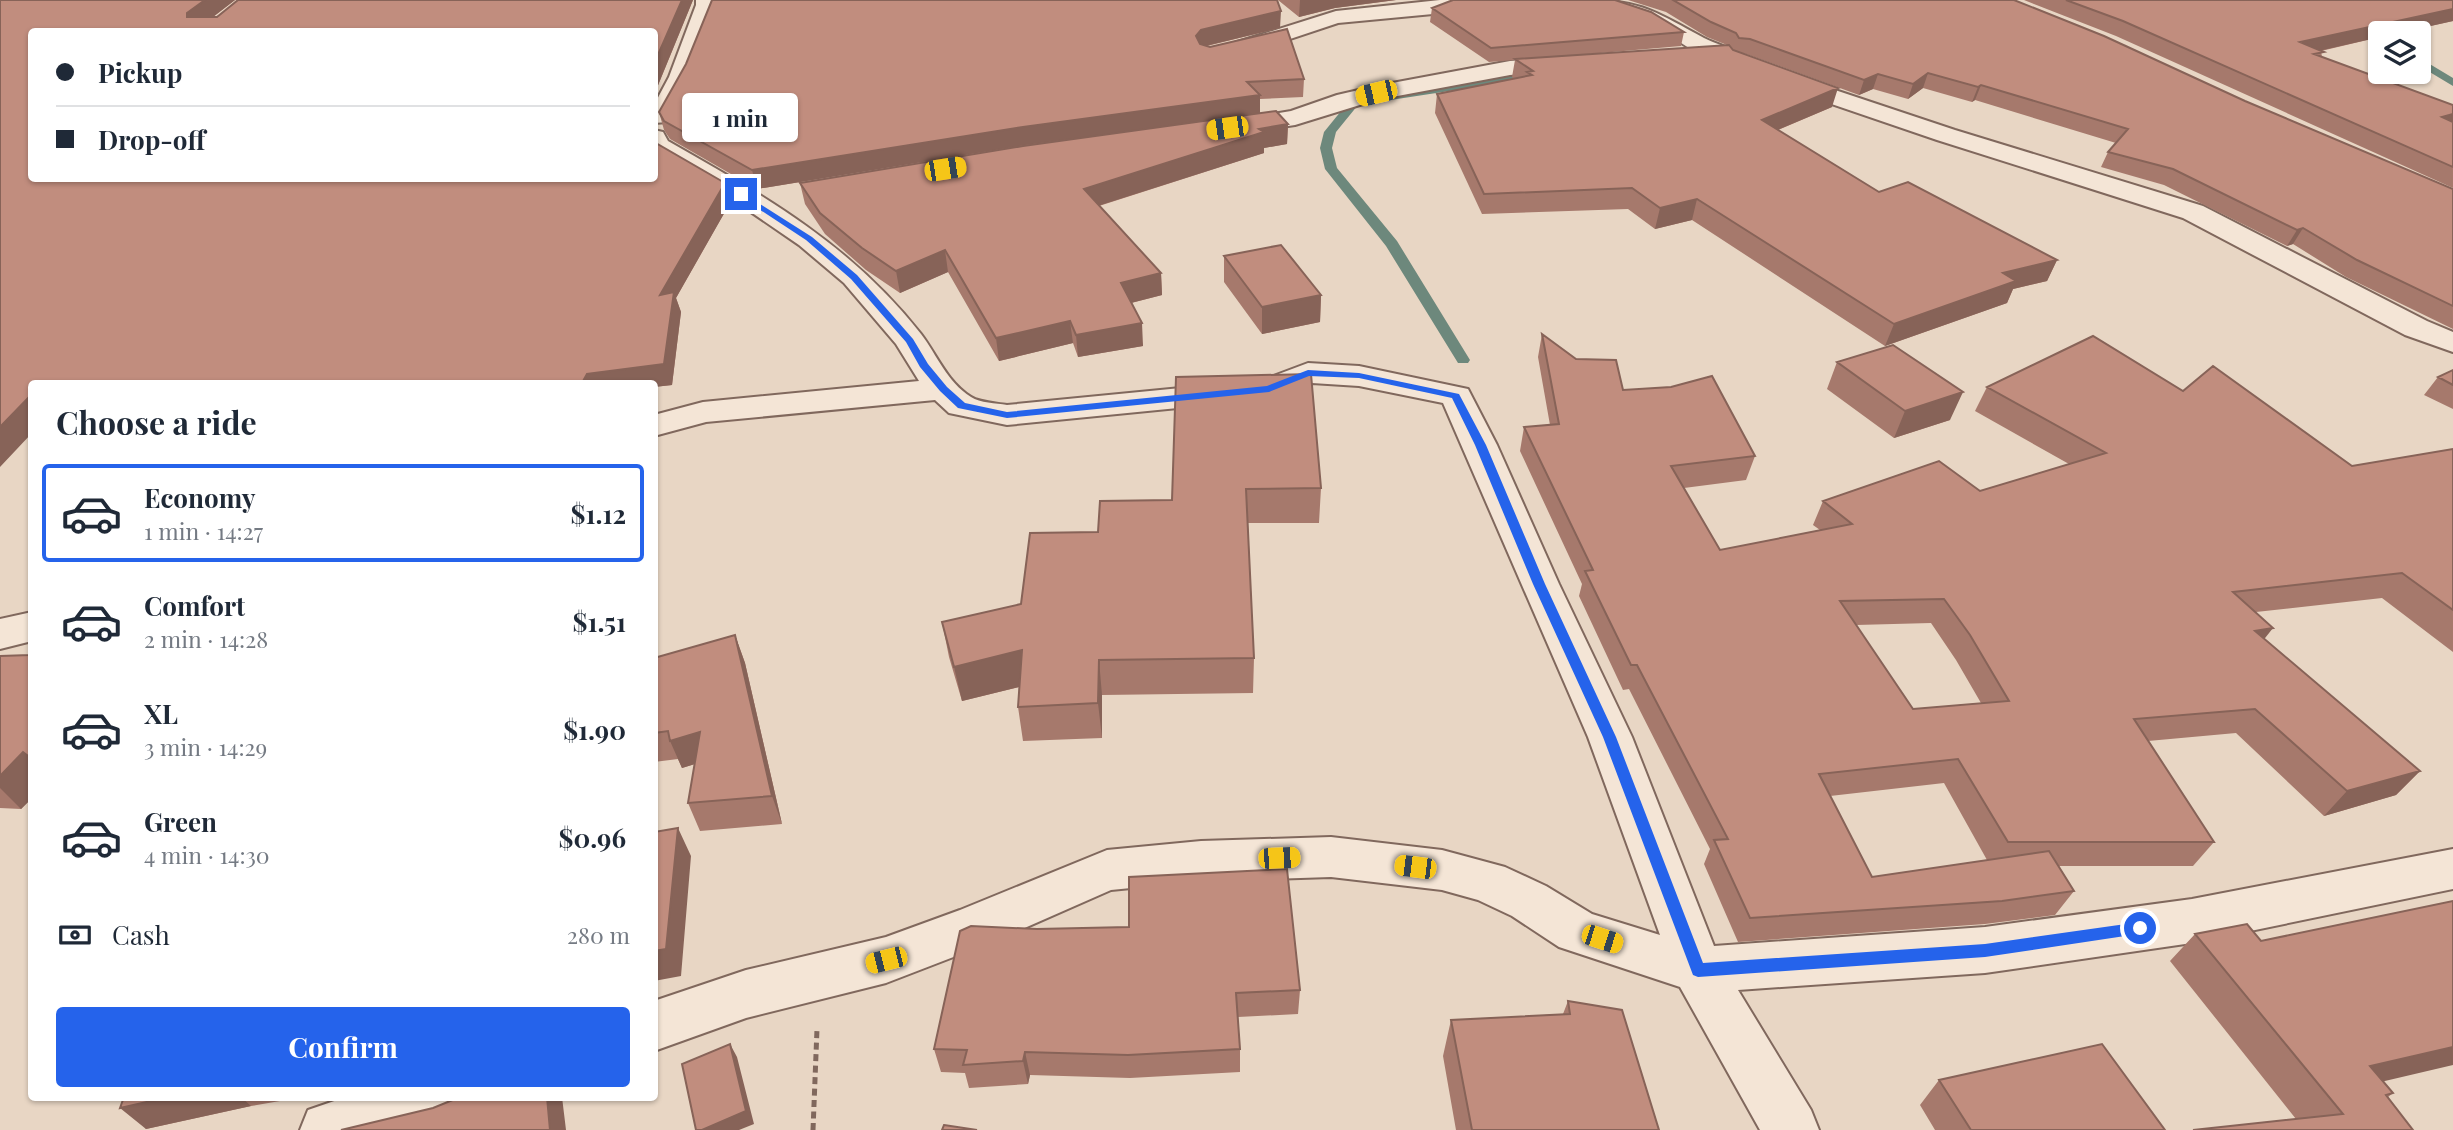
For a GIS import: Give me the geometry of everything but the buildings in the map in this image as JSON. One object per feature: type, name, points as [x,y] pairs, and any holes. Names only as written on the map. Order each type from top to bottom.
[{"type":"street","points":[[658,118],[670,101],[691,50],[706,0]]},
{"type":"street","points":[[1222,53],[1274,40],[1335,17],[1409,10],[1464,0]]},
{"type":"street","points":[[1598,0],[1657,19],[1738,61],[1946,135],[2193,212],[2416,328],[2453,343]]},
{"type":"street","points":[[1671,58],[1738,61]]},
{"type":"street","points":[[1214,130],[1295,118],[1366,95],[1510,68],[1589,63]]},
{"type":"street","points":[[658,146],[769,200],[854,277],[910,341],[923,365],[961,406],[1007,415],[1269,389],[1308,373],[1359,376],[1456,396],[1610,737],[1698,970],[1791,1130]]},
{"type":"street","points":[[658,425],[703,412],[943,389]]},
{"type":"street","points":[[0,634],[28,627]]},
{"type":"street","points":[[658,1025],[746,993],[886,960],[977,926],[1107,870],[1201,860],[1331,857],[1442,870],[1488,882],[1529,901],[1577,931],[1698,970],[1985,950],[2192,921],[2453,869]]},
{"type":"street","points":[[328,1130],[430,1101]]},
{"type":"path","points":[[813,1130],[819,977]]},
{"type":"waterway","points":[[2431,69],[2453,83]]},
{"type":"waterway","points":[[1463,360],[1392,244],[1331,169],[1326,148],[1330,132],[1354,102],[1536,75]]},
{"type":"route","points":[[741,194],[809,239],[854,277],[910,341],[923,365],[961,406],[1007,415],[1269,389],[1308,373],[1359,376],[1456,396],[1610,737],[1698,970],[1985,950],[2140,928]]}]
